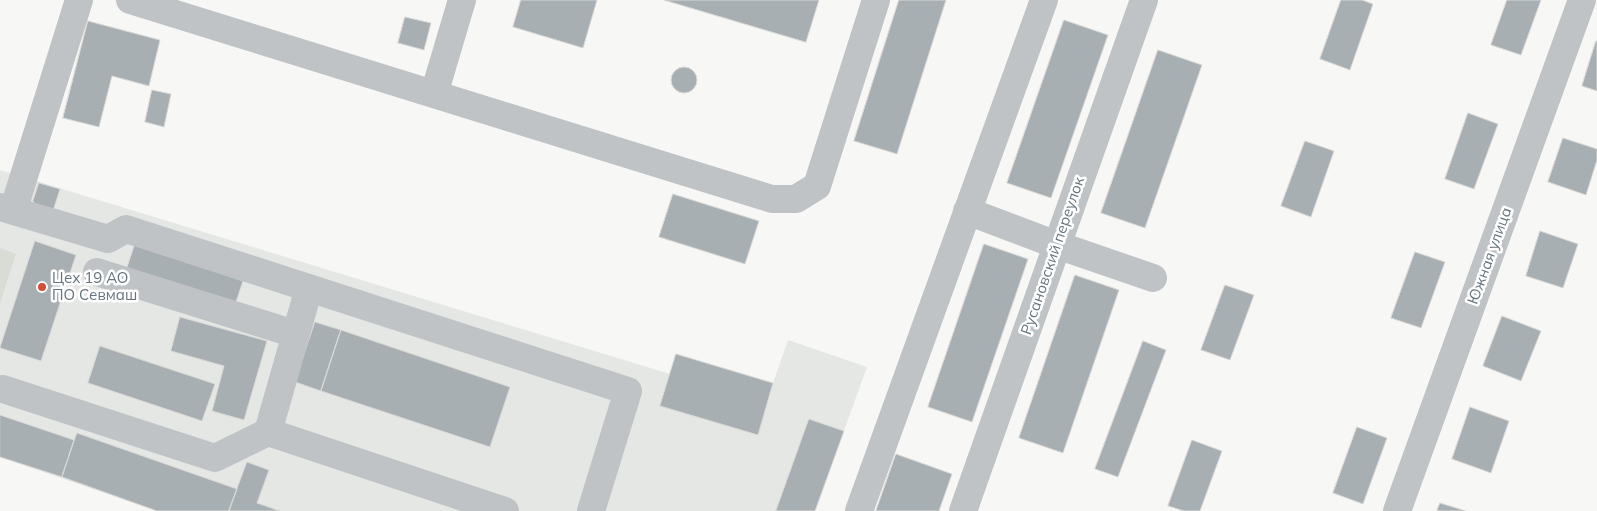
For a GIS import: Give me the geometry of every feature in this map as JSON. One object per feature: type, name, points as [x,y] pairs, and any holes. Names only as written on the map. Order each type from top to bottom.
[{"type":"street","points":[[79,0],[7,209],[108,239]]},
{"type":"street","points":[[130,0],[199,10],[434,94],[772,199],[796,199],[817,186],[876,0]]},
{"type":"street","points":[[434,94],[462,0]]},
{"type":"street","points":[[859,511],[1044,0]]},
{"type":"street","name":"Русановский переулок","points":[[963,511],[1144,0]]},
{"type":"street","name":"Южная улица","points":[[1398,511],[1582,0]]},
{"type":"street","points":[[967,211],[1153,278]]},
{"type":"street","points":[[296,334],[96,275],[108,239],[126,228],[628,391],[591,511]]},
{"type":"street","points":[[268,432],[309,288]]},
{"type":"street","points":[[3,389],[215,458],[268,432],[505,511]]},
{"type":"shaded area","points":[[0,170],[670,374],[676,354],[773,383],[788,340],[867,367],[815,511],[157,511],[0,457]]},
{"type":"shaded area","points":[[0,248],[16,254],[0,303]]},
{"type":"building","points":[[521,0],[597,0],[583,48],[513,27]]},
{"type":"building","points":[[664,0],[819,0],[806,42]]},
{"type":"building","points":[[899,0],[946,0],[897,154],[854,141]]},
{"type":"building","points":[[1341,0],[1362,0],[1373,4],[1350,70],[1320,59]]},
{"type":"building","points":[[1507,0],[1541,0],[1521,55],[1491,45]]},
{"type":"building","points":[[405,17],[431,23],[424,50],[398,43]]},
{"type":"building","points":[[1064,20],[1108,35],[1051,198],[1007,183]]},
{"type":"building","points":[[88,21],[160,40],[149,86],[112,76],[99,127],[63,118]]},
{"type":"building","points":[[1597,41],[1597,91],[1582,86]]},
{"type":"building","points":[[1158,50],[1202,65],[1145,228],[1101,213]]},
{"type":"building","points":[[684,67],[693,71],[697,80],[693,89],[684,93],[675,89],[671,80],[675,71]]},
{"type":"building","points":[[152,90],[171,94],[164,127],[145,122]]},
{"type":"building","points":[[1468,113],[1498,124],[1474,189],[1445,179]]},
{"type":"building","points":[[1563,138],[1597,149],[1597,160],[1586,195],[1548,182]]},
{"type":"building","points":[[1305,141],[1334,151],[1311,217],[1281,206]]},
{"type":"building","points":[[39,183],[60,189],[53,211],[36,206],[33,201]]},
{"type":"building","points":[[673,194],[759,221],[745,264],[659,237]]},
{"type":"building","points":[[1540,231],[1578,244],[1563,288],[1526,276]]},
{"type":"building","points":[[35,241],[76,255],[41,361],[0,348]]},
{"type":"building","points":[[135,244],[243,281],[235,305],[127,268]]},
{"type":"building","points":[[984,244],[1028,259],[972,422],[928,407]]},
{"type":"building","points":[[1415,252],[1445,262],[1421,328],[1391,318]]},
{"type":"building","points":[[1075,275],[1119,290],[1063,453],[1019,438]]},
{"type":"building","points":[[1225,285],[1254,295],[1230,360],[1201,350]]},
{"type":"building","points":[[1502,316],[1541,331],[1521,381],[1483,366]]},
{"type":"building","points":[[180,317],[267,341],[244,420],[212,411],[224,366],[171,351]]},
{"type":"building","points":[[315,322],[341,330],[321,391],[295,382]]},
{"type":"building","points":[[341,330],[510,387],[490,447],[321,391]]},
{"type":"building","points":[[1143,341],[1166,350],[1118,477],[1095,469]]},
{"type":"building","points":[[100,346],[215,384],[202,421],[88,383]]},
{"type":"building","points":[[676,354],[773,383],[758,435],[660,406]]},
{"type":"building","points":[[1470,407],[1509,421],[1491,473],[1452,459]]},
{"type":"building","points":[[0,415],[74,440],[62,477],[0,457]]},
{"type":"building","points":[[809,419],[844,431],[815,511],[776,511]]},
{"type":"building","points":[[1357,427],[1387,438],[1363,504],[1333,493]]},
{"type":"building","points":[[77,433],[237,489],[229,511],[157,511],[62,477]]},
{"type":"building","points":[[1192,440],[1222,451],[1200,511],[1184,511],[1168,506]]},
{"type":"building","points":[[896,454],[952,474],[939,511],[876,511]]},
{"type":"building","points":[[247,462],[269,470],[257,503],[280,511],[229,511]]},
{"type":"building","points":[[1440,503],[1466,511],[1437,511]]},
{"type":"place","name":"Цех 19 АО ПО Севмаш","points":[[42,287]]}]
